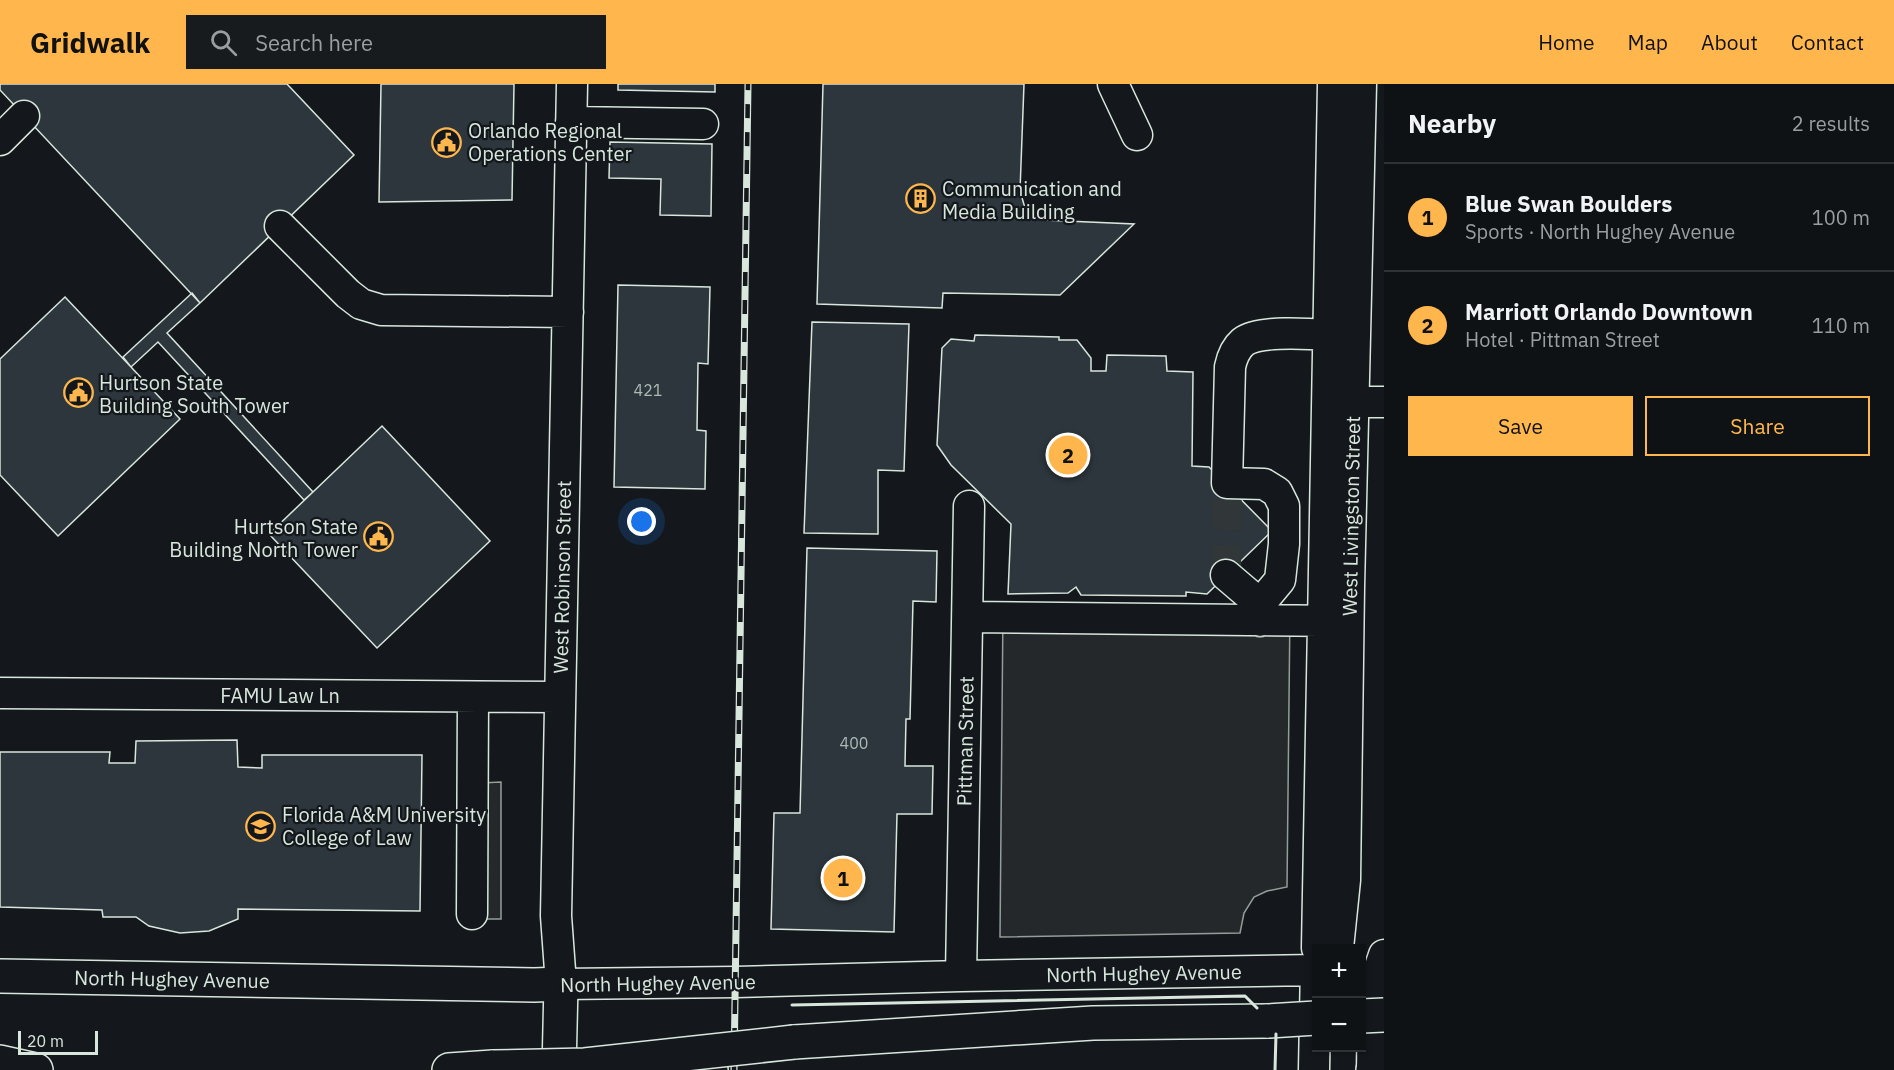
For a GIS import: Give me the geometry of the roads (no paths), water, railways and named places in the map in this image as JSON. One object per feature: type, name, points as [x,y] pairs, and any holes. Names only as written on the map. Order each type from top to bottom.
[{"type":"main road","name":"North Hughey Avenue","points":[[0,976],[561,984]]},
{"type":"main road","name":"West Robinson Street","points":[[561,984],[572,1067]]},
{"type":"main road","points":[[1366,1016],[1384,1015]]},
{"type":"main road","points":[[572,1067],[794,1042],[1093,1023],[1312,1018]]},
{"type":"main road","points":[[0,1062],[36,1070]]},
{"type":"main road","points":[[449,1070],[494,1067],[711,1070]]},
{"type":"main road","points":[[1373,1070],[1384,1070]]},
{"type":"street","name":"West Robinson Street","points":[[561,984],[556,916],[572,84]]},
{"type":"street","points":[[1113,84],[1137,135]]},
{"type":"street","points":[[1317,944],[1336,621],[1342,336],[1333,84]]},
{"type":"street","name":"West Livingston Street","points":[[1338,944],[1345,880],[1336,621],[1354,402],[1342,336],[1371,280],[1361,84]]},
{"type":"street","points":[[0,140],[24,116]]},
{"type":"street","points":[[572,122],[703,124]]},
{"type":"street","points":[[280,226],[339,286],[361,304],[381,310],[568,312]]},
{"type":"street","points":[[1260,612],[1280,580],[1284,544],[1284,506],[1277,492],[1264,484],[1227,483],[1230,367],[1233,354],[1243,343],[1254,336],[1269,334],[1342,336]]},
{"type":"street","points":[[1354,402],[1384,402]]},
{"type":"street","name":"Pittman Street","points":[[961,976],[969,506]]},
{"type":"street","points":[[1226,575],[1260,612]]},
{"type":"street","points":[[968,617],[1260,612],[1336,621]]},
{"type":"street","name":"FAMU Law Ln","points":[[0,693],[559,697]]},
{"type":"street","points":[[472,914],[473,697]]},
{"type":"street","points":[[1373,1070],[1373,1012],[1377,965]]},
{"type":"street","name":"North Hughey Avenue","points":[[561,984],[1312,970]]},
{"type":"street","points":[[1314,1070],[1315,998]]},
{"type":"street","points":[[1331,1052],[1331,1070]]},
{"type":"tunnel","points":[[1226,575],[1227,483]]},
{"type":"railway","points":[[734,1070],[748,84]]},
{"type":"place","name":"Orlando Regional Operations Center","points":[[447,142]]},
{"type":"place","name":"Communication and Media Building","points":[[921,199]]},
{"type":"place","name":"Hurtson State Building South Tower","points":[[78,393]]},
{"type":"place","name":"Marriott Orlando Downtown","points":[[1068,455]]},
{"type":"place","name":"Hurtson State Building North Tower","points":[[379,537]]},
{"type":"place","name":"Florida A&M University College of Law","points":[[261,826]]},
{"type":"place","name":"Blue Swan Boulders","points":[[843,878]]}]
